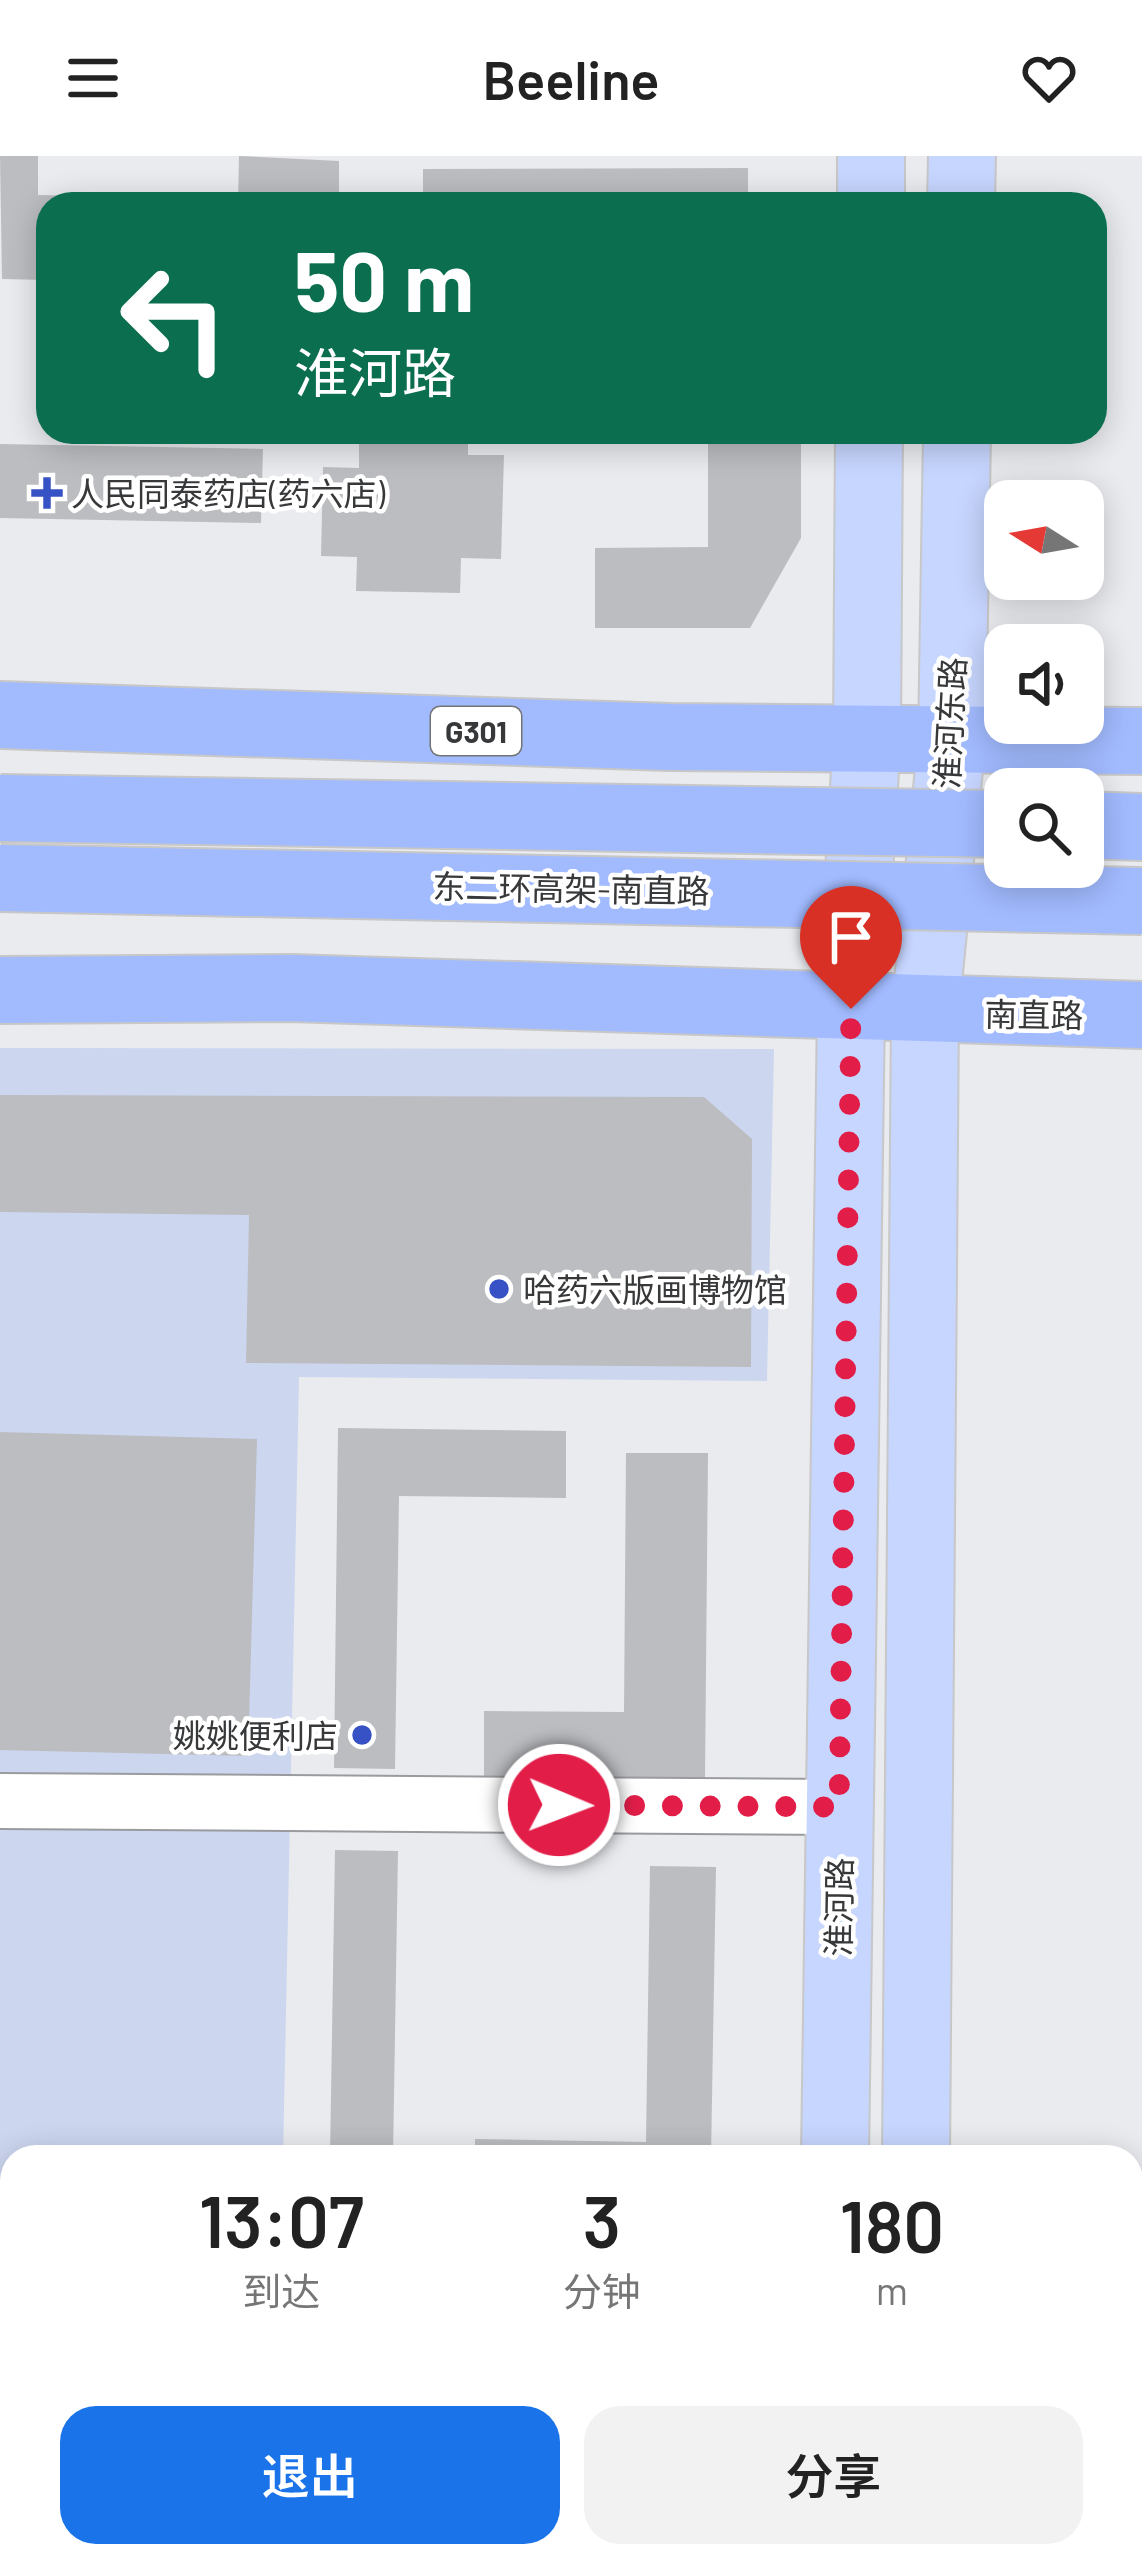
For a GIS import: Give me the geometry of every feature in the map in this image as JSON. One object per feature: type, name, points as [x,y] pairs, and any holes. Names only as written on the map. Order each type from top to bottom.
[{"type":"highway","name":"G301","points":[[0,716],[670,737],[1142,741]]},
{"type":"highway","points":[[0,752],[556,759],[670,737]]},
{"type":"highway","points":[[0,808],[984,824]]},
{"type":"highway","points":[[1104,825],[1142,826]]},
{"type":"highway","name":"东二环高架-南直路","points":[[0,878],[1142,901]]},
{"type":"highway","points":[[0,964],[76,966],[291,988]]},
{"type":"highway","points":[[0,990],[291,988]]},
{"type":"highway","name":"南直路","points":[[291,988],[925,1012],[1142,1015]]},
{"type":"main road","points":[[871,156],[871,192]]},
{"type":"main road","points":[[961,192],[962,156]]},
{"type":"main road","points":[[851,1009],[866,736],[869,444]]},
{"type":"main road","name":"淮河东路","points":[[925,1012],[952,739],[957,444]]},
{"type":"main road","name":"淮河路","points":[[835,2145],[851,1009]]},
{"type":"main road","points":[[916,2145],[925,1012]]},
{"type":"lane","points":[[0,1801],[839,1807]]},
{"type":"shaded area","points":[[0,1048],[774,1049],[767,1381],[299,1377],[283,2145],[0,2145]]},
{"type":"building","points":[[0,156],[38,156],[36,280],[2,279]]},
{"type":"building","points":[[239,156],[339,161],[339,192],[238,192]]},
{"type":"building","points":[[748,168],[748,192],[423,192],[423,169]]},
{"type":"building","points":[[0,444],[263,449],[261,523],[0,518]]},
{"type":"building","points":[[359,444],[468,444],[468,455],[504,455],[501,559],[461,558],[460,593],[356,591],[357,557],[321,556],[323,467],[359,468]]},
{"type":"building","points":[[708,444],[801,444],[801,538],[750,628],[595,628],[595,548],[708,547]]},
{"type":"building","name":"哈药六版画博物馆","points":[[0,1095],[704,1097],[752,1139],[751,1367],[246,1363],[249,1215],[0,1212]]},
{"type":"building","points":[[338,1428],[566,1431],[566,1498],[399,1496],[395,1769],[334,1768]]},
{"type":"building","points":[[0,1432],[257,1439],[248,1756],[0,1750]]},
{"type":"building","points":[[626,1453],[708,1453],[705,1780],[484,1779],[484,1711],[624,1712]]},
{"type":"building","points":[[335,1850],[398,1851],[393,2145],[330,2145]]},
{"type":"building","points":[[650,1866],[716,1867],[711,2145],[475,2145],[475,2139],[646,2142]]},
{"type":"place","name":"人民同泰药店(药六店)","points":[[47,493]]},
{"type":"place","name":"哈药六版画博物馆","points":[[499,1289]]},
{"type":"place","name":"姚姚便利店","points":[[362,1735]]},
{"type":"route","points":[[559,1805],[839,1807],[851,1009]]}]
